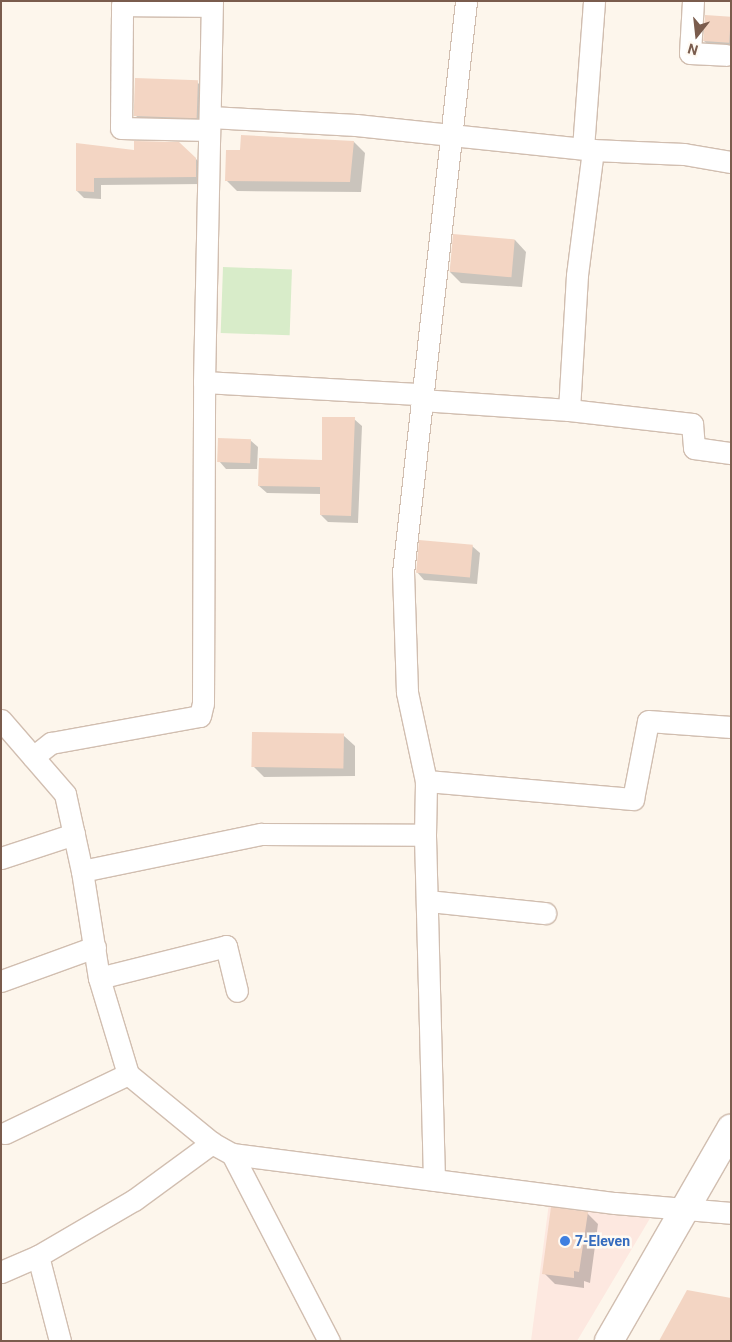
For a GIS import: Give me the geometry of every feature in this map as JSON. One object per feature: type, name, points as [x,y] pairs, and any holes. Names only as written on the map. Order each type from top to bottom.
[{"type":"street","points":[[434,1180],[425,835],[426,781],[407,692],[403,572],[466,1]]},
{"type":"street","points":[[569,410],[577,275],[588,149],[594,1]]},
{"type":"street","points":[[693,1],[690,53],[726,55]]},
{"type":"street","points":[[33,757],[51,743],[200,716],[204,703],[204,382],[209,124],[211,4],[122,6],[121,128],[209,124],[356,126],[588,149],[684,154],[731,162]]},
{"type":"street","points":[[204,382],[422,397],[569,410],[692,424],[694,448],[731,453]]},
{"type":"street","points":[[1,720],[65,794],[82,871],[100,978],[128,1074],[212,1143],[232,1154],[685,1210],[731,1213]]},
{"type":"street","points":[[426,781],[633,799],[648,721],[729,727]]},
{"type":"street","points":[[1,858],[74,834]]},
{"type":"street","points":[[82,871],[261,834],[425,835]]},
{"type":"street","points":[[428,901],[545,913]]},
{"type":"street","points":[[100,978],[226,946],[237,991]]},
{"type":"street","points":[[1,981],[95,947]]},
{"type":"street","points":[[5,1133],[128,1074]]},
{"type":"street","points":[[610,1341],[731,1129]]},
{"type":"street","points":[[1,1272],[38,1256],[134,1200],[212,1143]]},
{"type":"street","points":[[232,1154],[329,1341]]},
{"type":"street","points":[[38,1256],[60,1341]]},
{"type":"shaded area","points":[[549,1203],[652,1215],[577,1341],[531,1341]]},
{"type":"green space","points":[[223,267],[292,269],[290,335],[221,333]]},
{"type":"building","points":[[705,15],[731,17],[729,43],[703,41]]},
{"type":"building","points":[[135,78],[198,80],[197,118],[134,116]]},
{"type":"building","points":[[241,135],[354,141],[350,182],[225,181],[226,150],[240,150]]},
{"type":"building","points":[[134,141],[179,142],[196,158],[196,177],[94,178],[94,192],[76,191],[76,143],[134,150]]},
{"type":"building","points":[[453,234],[515,239],[511,277],[450,272]]},
{"type":"building","points":[[322,417],[355,417],[351,516],[320,515],[320,487],[258,486],[259,458],[322,460]]},
{"type":"building","points":[[218,438],[251,439],[250,463],[217,462]]},
{"type":"building","points":[[419,540],[473,545],[470,578],[416,573]]},
{"type":"building","points":[[252,732],[344,734],[343,769],[251,767]]},
{"type":"building","name":"7-Eleven","points":[[551,1207],[588,1212],[579,1272],[574,1271],[574,1278],[542,1274]]},
{"type":"building","points":[[687,1290],[731,1298],[731,1341],[659,1341]]},
{"type":"place","name":"7-Eleven","points":[[565,1241]]}]
